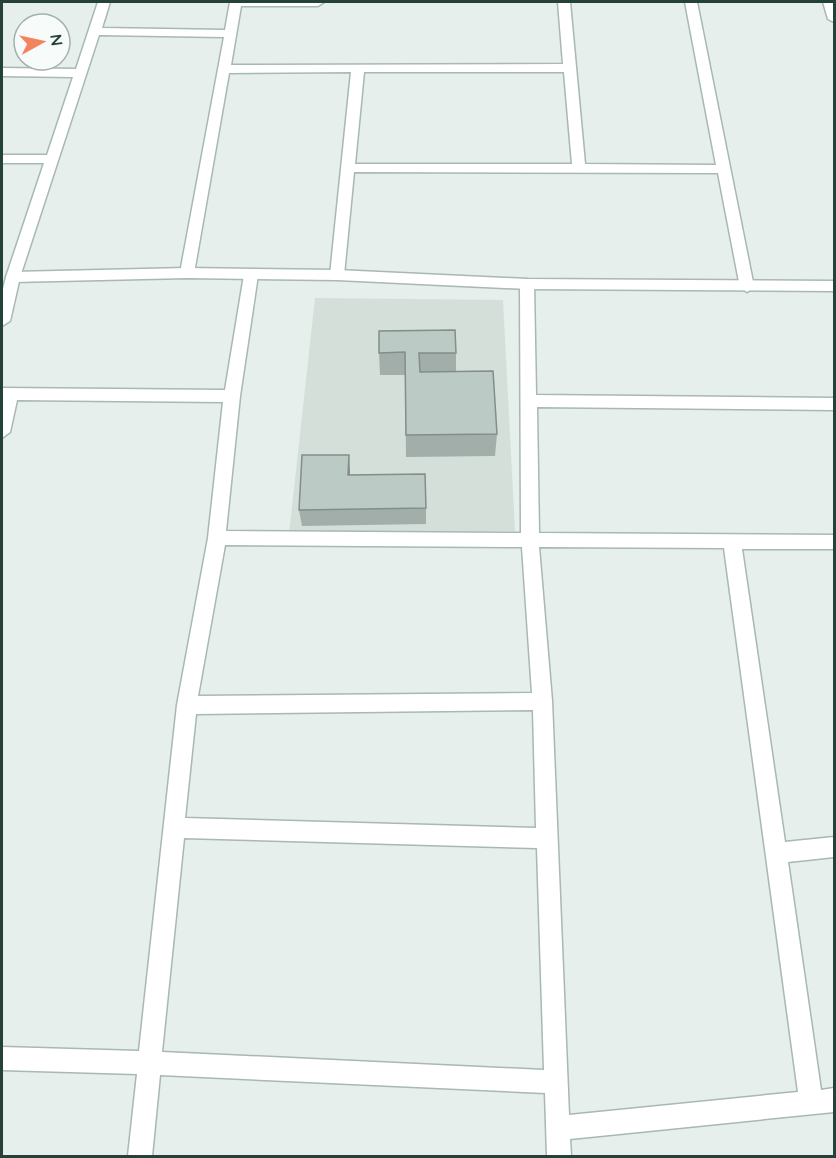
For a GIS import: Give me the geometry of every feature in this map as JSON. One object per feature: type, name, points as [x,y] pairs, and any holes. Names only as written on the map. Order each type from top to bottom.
[{"type":"street","points":[[2,321],[7,277],[52,159],[104,2]]},
{"type":"street","points":[[187,273],[236,2],[318,2]]},
{"type":"street","points":[[564,2],[579,169]]},
{"type":"street","points":[[691,2],[747,287]]},
{"type":"street","points":[[829,2],[834,19]]},
{"type":"street","points":[[95,31],[230,34]]},
{"type":"street","points":[[223,69],[570,68]]},
{"type":"street","points":[[337,275],[358,69]]},
{"type":"street","points":[[2,72],[81,73]]},
{"type":"street","points":[[2,159],[52,159]]},
{"type":"street","points":[[347,168],[724,169]]},
{"type":"street","points":[[7,277],[187,273],[337,275],[527,284],[834,286]]},
{"type":"street","points":[[140,1156],[187,705],[217,537],[232,396],[251,275]]},
{"type":"street","points":[[527,284],[530,539],[542,701],[557,1128],[560,1156]]},
{"type":"street","points":[[2,432],[6,394],[232,396]]},
{"type":"street","points":[[530,401],[834,404]]},
{"type":"street","points":[[217,537],[834,542]]},
{"type":"street","points":[[557,1128],[823,1101],[778,853],[732,542]]},
{"type":"street","points":[[187,705],[542,701]]},
{"type":"street","points":[[173,828],[548,838]]},
{"type":"street","points":[[778,853],[834,848]]},
{"type":"street","points":[[2,1059],[148,1062],[556,1082]]},
{"type":"shaded area","points":[[315,298],[503,300],[515,531],[289,534]]},
{"type":"building","points":[[455,330],[456,353],[419,353],[420,372],[493,371],[497,434],[406,435],[405,352],[379,353],[379,331]]},
{"type":"building","points":[[302,455],[349,455],[348,475],[425,474],[426,508],[299,510]]}]
